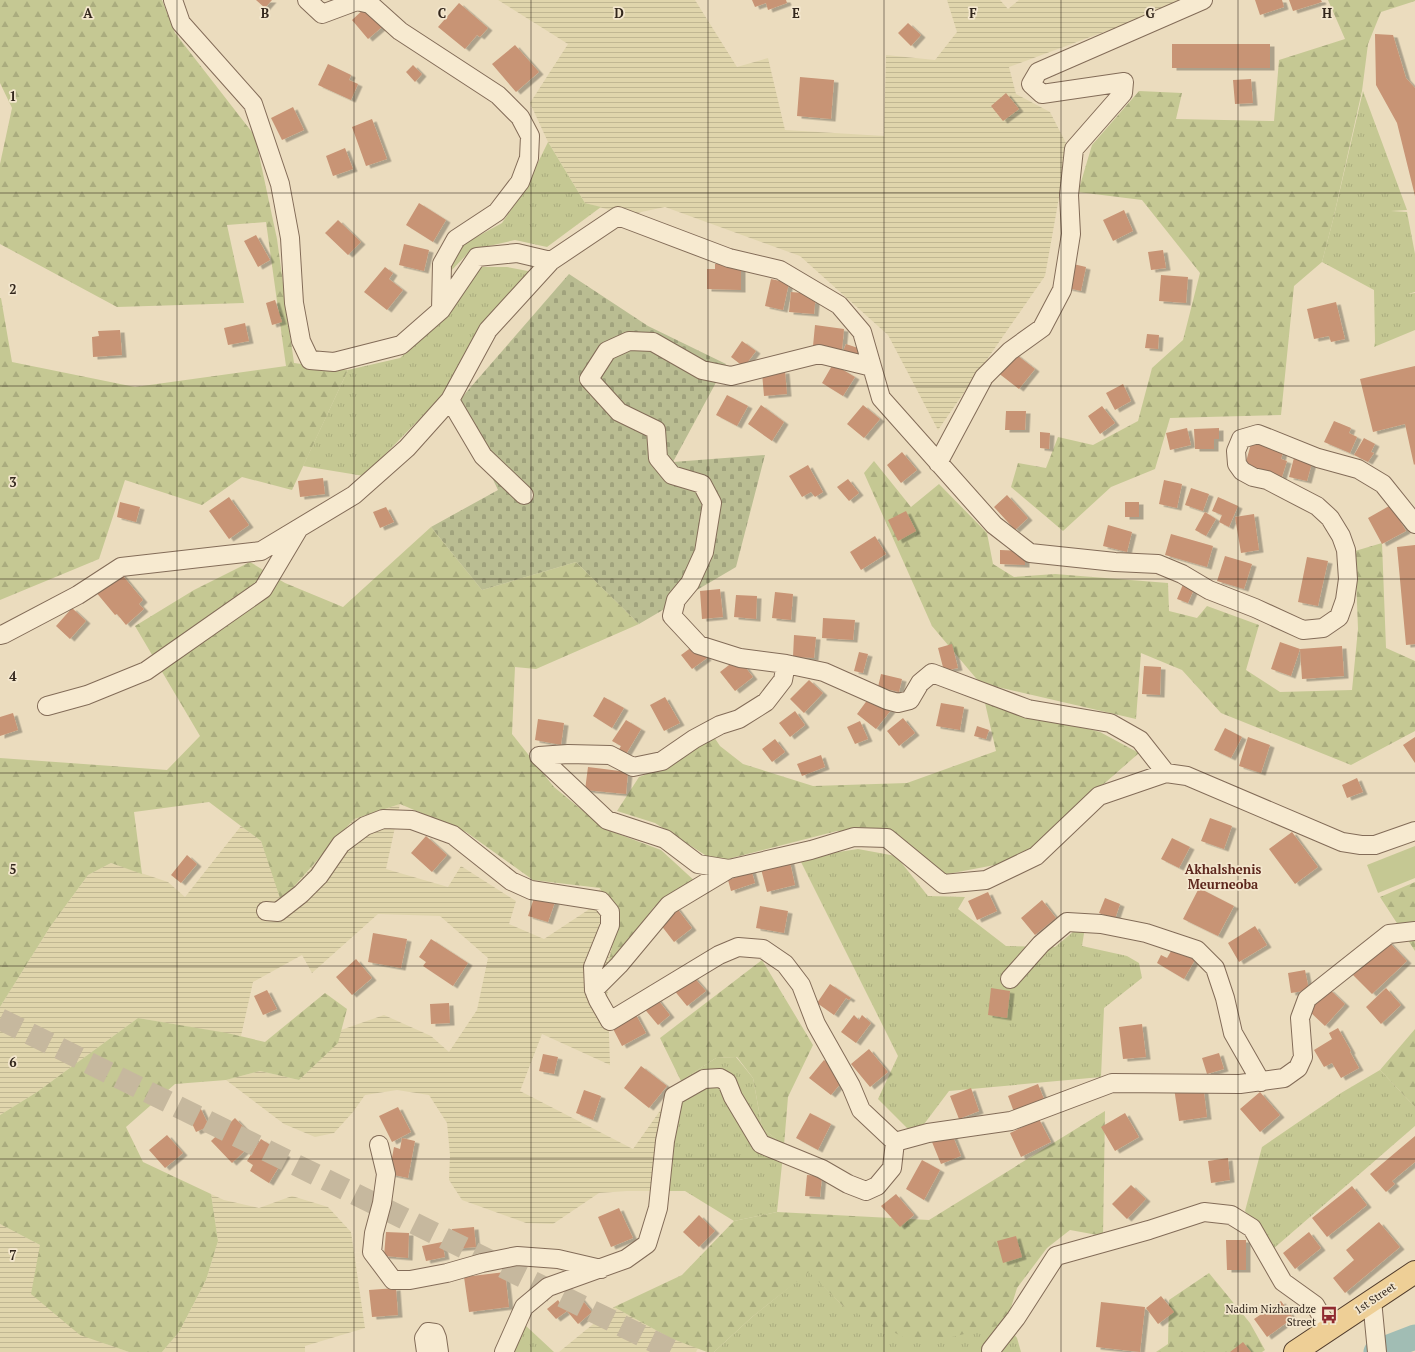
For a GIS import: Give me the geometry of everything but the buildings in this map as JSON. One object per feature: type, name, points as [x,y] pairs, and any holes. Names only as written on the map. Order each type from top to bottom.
[{"type":"main road","name":"1st Street","points":[[1296,1352],[1415,1272]]},
{"type":"street","points":[[173,0],[181,23],[253,104],[280,184],[290,238],[294,303],[301,341],[310,360],[334,362],[401,345],[441,310],[477,257],[517,253],[551,261]]},
{"type":"street","points":[[307,0],[322,14],[358,1],[370,4],[400,30],[498,95],[520,117],[530,136],[529,158],[520,182],[497,212],[456,239],[442,264],[441,310]]},
{"type":"street","points":[[938,463],[984,377],[1010,351],[1042,328],[1062,290],[1071,234],[1069,195],[1074,150],[1122,93],[1124,82],[1042,94],[1031,84],[1038,72],[1203,0]]},
{"type":"street","points":[[0,634],[4,634],[78,595],[121,567],[260,551],[354,495],[407,448],[450,400],[488,330],[551,261],[618,216],[728,258],[780,270],[839,305],[862,332],[881,398],[994,525],[1030,553],[1115,562],[1158,564],[1182,574],[1210,590],[1255,608],[1303,630],[1323,628],[1339,616],[1345,600],[1348,579],[1346,550],[1341,536],[1330,518],[1317,506],[1267,480],[1253,477],[1242,471],[1237,464],[1236,452],[1241,439],[1258,434],[1318,458],[1358,469],[1383,484],[1415,524]]},
{"type":"street","points":[[872,368],[819,354],[731,376],[702,370],[653,342],[629,341],[607,351],[589,379],[619,412],[656,430],[658,458],[672,475],[702,484],[712,503],[704,552],[690,583],[676,600],[672,616],[699,645],[740,658],[786,664],[824,672],[887,700],[898,703],[910,700],[920,683],[932,673],[1028,709],[1110,723],[1140,740],[1166,773]]},
{"type":"street","points":[[450,400],[483,456],[524,495]]},
{"type":"street","points":[[47,706],[87,696],[146,671],[263,589],[298,529]]},
{"type":"street","points":[[730,869],[698,864],[665,839],[607,820],[540,756],[568,754],[610,755],[633,767],[662,761],[720,725],[739,719],[766,702],[783,680],[786,664]]},
{"type":"street","points":[[594,990],[618,965],[668,905],[730,869],[811,850],[854,837],[887,838],[942,884],[986,880],[1036,856],[1099,796],[1166,773],[1187,776],[1342,842],[1361,845],[1375,845],[1415,831]]},
{"type":"street","points":[[266,911],[278,912],[301,894],[319,876],[341,844],[365,826],[383,819],[412,820],[453,835],[511,881],[532,890],[602,901],[610,912],[610,925],[593,967],[594,990],[610,1021],[719,955],[738,947],[763,948],[785,964],[801,985],[816,1024],[851,1086],[861,1110],[895,1142]]},
{"type":"street","points":[[1010,979],[1041,944],[1067,922],[1101,924],[1146,933],[1197,950],[1215,968],[1225,998],[1233,1033],[1261,1082]]},
{"type":"street","points":[[895,1142],[928,1133],[1011,1121],[1112,1083],[1240,1084],[1284,1078],[1298,1068],[1303,1057],[1300,1018],[1307,999],[1389,934],[1415,932]]},
{"type":"street","points":[[504,1352],[524,1307],[548,1287],[626,1259],[647,1244],[658,1208],[665,1141],[674,1096],[704,1079],[720,1078],[727,1082],[733,1097],[761,1144],[822,1169],[848,1184],[866,1191],[877,1186],[892,1168],[895,1142]]},
{"type":"street","points":[[379,1145],[386,1174],[382,1203],[374,1233],[372,1252],[393,1280],[410,1280],[446,1273],[482,1263],[516,1256],[558,1258],[601,1269]]},
{"type":"street","points":[[991,1350],[1016,1318],[1056,1256],[1149,1230],[1204,1212],[1232,1215],[1252,1228],[1283,1282],[1315,1305],[1329,1329]]},
{"type":"street","points":[[1372,1300],[1377,1352]]},
{"type":"street","points":[[426,1352],[424,1338],[428,1332],[435,1333],[439,1352]]},
{"type":"shaded area","points":[[498,0],[695,0],[737,67],[768,58],[785,130],[884,136],[886,55],[935,60],[957,32],[947,0],[1000,0],[1008,9],[1019,0],[1181,0],[1147,16],[1009,67],[1016,94],[1050,112],[1068,147],[1045,276],[938,430],[888,335],[800,256],[665,207],[627,215],[585,203],[548,142],[530,103],[568,44]]},
{"type":"shaded area","points":[[400,804],[386,869],[448,887],[461,866],[516,901],[509,924],[544,939],[588,910],[600,888],[617,924],[607,970],[610,1065],[542,1034],[520,1091],[633,1149],[681,1081],[662,1131],[662,1191],[599,1193],[553,1224],[526,1223],[462,1200],[449,1180],[450,1155],[447,1123],[429,1095],[397,1090],[365,1095],[353,1112],[334,1133],[315,1137],[284,1124],[226,1080],[260,1071],[299,1080],[337,1043],[341,1030],[384,1015],[431,1036],[449,1052],[477,1010],[488,958],[440,916],[378,914],[312,973],[302,955],[253,982],[241,1036],[138,1018],[37,1092],[0,1115],[0,1007],[50,927],[88,875],[111,863],[168,882],[185,897],[241,826],[261,841],[282,901],[354,819]]},
{"type":"shaded area","points":[[211,1194],[224,1200],[259,1208],[292,1196],[328,1207],[351,1232],[365,1328],[305,1346],[305,1352],[162,1352],[179,1332],[206,1280],[218,1241]]},
{"type":"shaded area","points":[[0,1224],[40,1245],[106,1344],[129,1352],[0,1352]]},
{"type":"shaded area","points":[[614,1307],[670,1338],[698,1348],[696,1352],[559,1352]]},
{"type":"green space","points":[[0,0],[162,0],[175,33],[255,136],[277,239],[294,363],[348,370],[292,490],[242,477],[202,505],[125,480],[99,559],[0,600],[0,298],[12,362],[135,387],[286,366],[266,222],[227,225],[244,303],[117,307],[0,244],[0,164],[12,108],[0,83]]},
{"type":"green space","points":[[1328,0],[1415,1],[1381,12],[1368,44],[1362,91],[1322,262],[1294,286],[1281,415],[1170,418],[1155,469],[1111,487],[1063,531],[1011,487],[1018,463],[1046,468],[1058,437],[1093,445],[1138,421],[1152,368],[1183,340],[1200,273],[1142,200],[1078,192],[1092,145],[1139,91],[1182,93],[1176,119],[1274,121],[1279,60],[1345,39]]},
{"type":"green space","points":[[1363,91],[1407,210],[1391,211],[1407,212],[1415,254],[1415,292],[1408,294],[1415,293],[1415,330],[1374,347],[1374,290],[1322,262]]},
{"type":"green space","points":[[548,142],[585,203],[601,207],[547,247],[515,240],[471,250],[448,274],[460,246],[502,223],[524,191]]},
{"type":"green space","points":[[481,267],[507,267],[533,272],[481,328],[440,398],[364,476],[303,466],[348,370],[400,358],[446,317]]},
{"type":"green space","points":[[569,274],[648,326],[726,364],[673,462],[765,455],[736,567],[639,624],[576,562],[482,590],[431,527],[498,490],[457,403]]},
{"type":"green space","points":[[874,461],[911,507],[939,484],[987,533],[993,564],[1014,577],[1055,574],[1168,583],[1169,611],[1197,618],[1207,606],[1259,625],[1246,670],[1280,692],[1352,690],[1358,629],[1355,551],[1382,543],[1386,648],[1415,661],[1415,731],[1351,765],[1221,713],[1182,670],[1141,653],[1136,719],[980,683],[932,626],[864,473]]},
{"type":"green space","points":[[431,527],[482,590],[576,562],[639,624],[536,669],[515,667],[512,734],[554,787],[605,829],[661,850],[698,884],[654,907],[607,970],[617,924],[600,888],[533,880],[466,832],[400,804],[354,819],[281,901],[261,841],[209,802],[134,812],[142,874],[111,863],[88,875],[50,927],[0,1007],[0,758],[167,770],[200,736],[135,626],[194,590],[250,562],[285,583],[343,607]]},
{"type":"green space","points":[[985,703],[1100,732],[1139,753],[1016,861],[942,875],[897,838],[837,831],[716,862],[655,823],[617,811],[639,777],[671,765],[714,737],[720,746],[743,764],[813,786],[907,783],[996,751]]},
{"type":"green space","points":[[1415,846],[1415,878],[1378,893],[1367,865]]},
{"type":"green space","points":[[858,849],[896,856],[928,896],[965,897],[958,909],[1006,946],[1055,947],[1086,921],[1082,946],[1127,956],[1139,963],[1142,978],[1104,1008],[1101,1077],[949,1091],[915,1136],[878,1099],[898,1056],[799,858]]},
{"type":"green space","points":[[1415,882],[1415,951],[1380,897]]},
{"type":"green space","points":[[762,960],[813,1045],[788,1097],[784,1145],[762,1128],[753,1078],[737,1057],[716,1058],[681,1081],[660,1038]]},
{"type":"green space","points":[[325,993],[347,1009],[338,1043],[299,1080],[260,1071],[226,1080],[175,1084],[126,1127],[143,1162],[211,1194],[218,1241],[206,1280],[179,1332],[162,1352],[129,1352],[80,1335],[31,1294],[40,1245],[0,1224],[0,1115],[37,1092],[138,1018],[227,1033],[265,1042]]},
{"type":"green space","points":[[1415,1029],[1415,1107],[1380,1070]]},
{"type":"green space","points":[[736,1057],[753,1078],[762,1128],[784,1145],[777,1212],[734,1221],[685,1191],[662,1191],[662,1131],[681,1081],[716,1058]]},
{"type":"green space","points":[[1380,1070],[1415,1107],[1415,1126],[1273,1249],[1245,1211],[1262,1147],[1341,1093]]},
{"type":"green space","points":[[1105,1111],[1103,1236],[1070,1230],[1047,1248],[1017,1288],[1006,1324],[939,1340],[903,1337],[843,1306],[809,1272],[752,1317],[714,1352],[707,1352],[670,1338],[614,1307],[682,1275],[734,1221],[777,1212],[929,1220]]},
{"type":"green space","points":[[809,1271],[843,1306],[1006,1324],[1017,1338],[1021,1352],[714,1352],[752,1317]]},
{"type":"green space","points":[[1209,1273],[1250,1323],[1265,1350],[1262,1352],[1156,1352],[1168,1344],[1169,1300]]},
{"type":"green space","points":[[525,1325],[554,1352],[512,1352]]},
{"type":"waterway","points":[[1376,1352],[1415,1337]]},
{"type":"tunnel","points":[[0,1019],[675,1352]]},
{"type":"place","name":"Nadim Nizharadze Street","points":[[1329,1315]]},
{"type":"district","name":"Akhalshenis Meurneoba","points":[[1223,876]]}]
